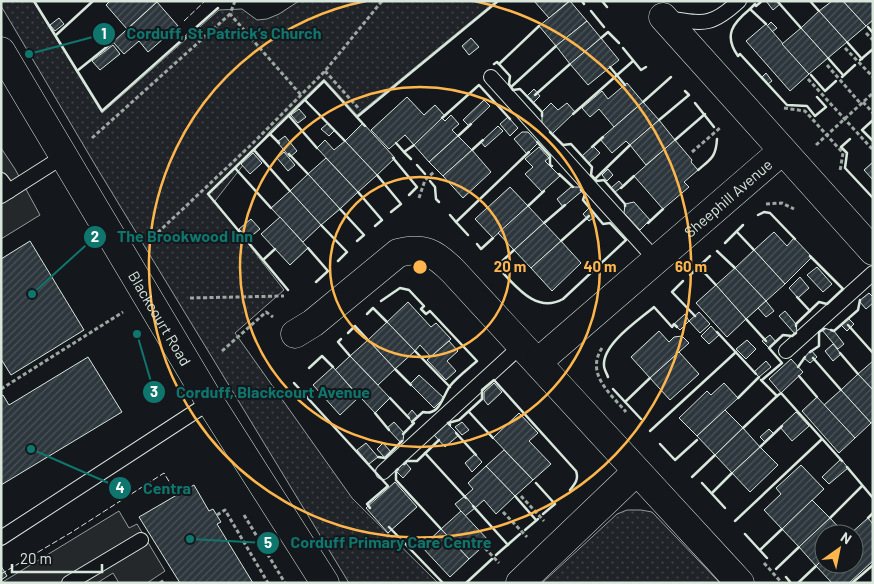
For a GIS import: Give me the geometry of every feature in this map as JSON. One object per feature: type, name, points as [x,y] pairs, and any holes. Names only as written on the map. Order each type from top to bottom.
[{"type":"street","name":"Sheephill Avenue","points":[[663,18],[873,251]]},
{"type":"street","name":"Blackcourt Road","points":[[1,51],[210,402],[325,583]]},
{"type":"street","name":"Sheephill Avenue","points":[[530,353],[789,158]]},
{"type":"street","points":[[295,334],[313,323],[398,253],[420,250],[440,260],[530,353],[636,472],[740,583]]},
{"type":"street","points":[[520,583],[636,472]]},
{"type":"lane","points":[[663,18],[704,23],[718,18],[740,1]]},
{"type":"lane","points":[[491,78],[656,260]]},
{"type":"lane","points":[[4,189],[64,156]]},
{"type":"lane","points":[[786,351],[873,273]]},
{"type":"lane","points":[[382,472],[530,353]]},
{"type":"lane","points":[[1,538],[210,402]]},
{"type":"lane","points":[[69,583],[141,540]]},
{"type":"path","points":[[92,138],[230,14],[235,1]]},
{"type":"path","points":[[153,237],[325,72],[382,1]]},
{"type":"path","points":[[230,14],[301,96]]},
{"type":"path","points":[[866,33],[873,40]]},
{"type":"path","points":[[845,48],[873,77]]},
{"type":"path","points":[[827,65],[873,113]]},
{"type":"path","points":[[325,72],[360,110]]},
{"type":"path","points":[[808,79],[873,150]]},
{"type":"path","points":[[789,158],[827,135],[873,93]]},
{"type":"path","points":[[782,108],[805,111],[827,135],[842,153],[840,174]]},
{"type":"path","points":[[692,152],[721,127]]},
{"type":"path","points":[[419,198],[425,180],[434,172]]},
{"type":"path","points":[[760,207],[766,204],[782,203],[800,212]]},
{"type":"path","points":[[190,298],[284,296]]},
{"type":"path","points":[[1,389],[123,312]]},
{"type":"path","points":[[222,351],[266,312],[295,334]]},
{"type":"path","points":[[604,345],[600,350],[597,362],[598,380],[632,418]]},
{"type":"path","points":[[521,496],[545,521]]},
{"type":"path","points":[[217,515],[225,510],[268,583]]},
{"type":"path","points":[[503,512],[527,537]]},
{"type":"path","points":[[485,548],[499,563]]},
{"type":"path","points":[[761,560],[782,583]]},
{"type":"shaded area","points":[[1,1],[33,1],[102,113],[219,10],[242,9],[257,20],[267,19],[279,14],[299,1],[496,1],[357,115],[324,79],[269,132],[215,201],[284,290],[235,333],[352,498],[438,583],[349,583],[97,168],[1,6]]},
{"type":"shaded area","points":[[1,148],[15,169],[40,215],[1,239]]},
{"type":"shaded area","points":[[627,510],[652,512],[720,583],[542,583],[617,514]]},
{"type":"shaded area","points":[[119,511],[129,528],[137,524],[165,571],[147,583],[119,583],[113,573],[97,583],[1,583]]},
{"type":"building","points":[[110,1],[157,2],[127,29],[106,5]]},
{"type":"building","points":[[534,1],[568,1],[568,2],[549,18]]},
{"type":"building","points":[[570,1],[587,21],[556,46],[539,26]]},
{"type":"building","points":[[766,1],[778,1],[780,4],[773,10]]},
{"type":"building","points":[[832,1],[843,1],[866,26],[847,42],[819,11]]},
{"type":"building","points":[[843,1],[873,1],[873,20],[866,26]]},
{"type":"building","points":[[157,2],[178,26],[148,52],[139,41],[124,54],[113,42]]},
{"type":"building","points":[[819,11],[847,42],[828,58],[801,28]]},
{"type":"building","points":[[59,18],[64,24],[55,31],[50,25]]},
{"type":"building","points":[[587,21],[601,38],[570,64],[556,46]]},
{"type":"building","points":[[771,22],[777,28],[772,32],[767,26]]},
{"type":"building","points":[[766,24],[809,74],[790,91],[746,41]]},
{"type":"building","points":[[801,28],[828,58],[809,74],[782,44]]},
{"type":"building","points":[[471,38],[479,47],[469,55],[462,46]]},
{"type":"building","points":[[601,38],[619,60],[588,85],[570,64]]},
{"type":"building","points":[[113,45],[120,54],[100,70],[92,61]]},
{"type":"building","points":[[766,73],[772,81],[768,84],[762,77]]},
{"type":"building","points":[[627,83],[643,102],[614,127],[599,109],[590,117],[582,108],[602,91],[608,99]]},
{"type":"building","points":[[534,89],[540,96],[533,103],[527,96]]},
{"type":"building","points":[[407,97],[424,115],[435,105],[445,116],[414,145],[405,135],[389,149],[371,130]]},
{"type":"building","points":[[484,100],[490,106],[469,126],[463,120]]},
{"type":"building","points":[[643,102],[659,120],[630,145],[626,141],[612,153],[600,139]]},
{"type":"building","points":[[551,103],[558,110],[567,103],[575,112],[552,134],[542,123],[542,112]]},
{"type":"building","points":[[299,109],[306,117],[298,123],[291,115]]},
{"type":"building","points":[[451,115],[459,124],[452,130],[458,136],[429,162],[414,145],[442,118],[445,121]]},
{"type":"building","points":[[508,117],[518,128],[510,136],[500,124]]},
{"type":"building","points":[[659,120],[675,140],[646,165],[630,145]]},
{"type":"building","points":[[328,123],[335,130],[329,136],[321,129]]},
{"type":"building","points":[[363,123],[395,158],[377,175],[345,141]]},
{"type":"building","points":[[498,126],[503,131],[485,147],[481,142]]},
{"type":"building","points":[[522,132],[528,132],[538,143],[527,154],[514,139]]},
{"type":"building","points":[[285,136],[297,151],[290,157],[277,142]]},
{"type":"building","points":[[458,136],[472,150],[443,176],[429,162]]},
{"type":"building","points":[[325,140],[334,150],[345,141],[377,175],[358,192],[317,148]]},
{"type":"building","points":[[675,140],[698,170],[684,182],[689,187],[663,209],[634,176]]},
{"type":"building","points":[[593,146],[600,153],[589,163],[582,156]]},
{"type":"building","points":[[539,147],[549,158],[545,161],[560,176],[542,192],[525,174],[533,167],[525,159]]},
{"type":"building","points":[[472,150],[491,172],[463,198],[443,176]]},
{"type":"building","points":[[284,152],[295,165],[288,171],[277,158]]},
{"type":"building","points":[[253,153],[262,163],[250,174],[241,164]]},
{"type":"building","points":[[326,158],[358,192],[340,209],[308,174]]},
{"type":"building","points":[[873,162],[873,180],[864,170]]},
{"type":"building","points":[[608,169],[613,175],[607,181],[602,175]]},
{"type":"building","points":[[308,174],[340,209],[321,225],[290,191]]},
{"type":"building","points":[[619,181],[623,186],[615,192],[611,188]]},
{"type":"building","points":[[510,187],[528,206],[493,238],[475,219]]},
{"type":"building","points":[[571,187],[579,187],[582,191],[563,207],[557,199]]},
{"type":"building","points":[[290,191],[321,225],[303,242],[271,208]]},
{"type":"building","points":[[634,202],[650,220],[640,230],[624,213],[625,204]]},
{"type":"building","points":[[528,206],[544,223],[514,250],[498,233]]},
{"type":"building","points":[[589,208],[596,216],[589,221],[583,214]]},
{"type":"building","points":[[280,217],[308,248],[290,265],[261,234]]},
{"type":"building","points":[[251,219],[260,229],[248,239],[239,229]]},
{"type":"building","points":[[544,223],[561,241],[531,268],[514,250]]},
{"type":"building","points":[[774,232],[787,246],[794,238],[812,257],[785,284],[754,250]]},
{"type":"building","points":[[30,241],[84,330],[11,375],[1,359],[1,259]]},
{"type":"building","points":[[561,241],[581,263],[552,291],[531,268]]},
{"type":"building","points":[[754,250],[785,284],[766,301],[735,268]]},
{"type":"building","points":[[817,267],[832,284],[823,292],[807,275]]},
{"type":"building","points":[[735,268],[766,301],[746,319],[716,285]]},
{"type":"building","points":[[800,277],[809,288],[798,298],[789,288]]},
{"type":"building","points":[[716,285],[746,319],[727,337],[696,303]]},
{"type":"building","points":[[869,293],[873,297],[873,303],[866,309],[859,301]]},
{"type":"building","points":[[766,301],[774,311],[766,317],[758,308]]},
{"type":"building","points":[[408,302],[431,327],[436,323],[451,339],[431,357],[420,345],[415,351],[387,322]]},
{"type":"building","points":[[785,311],[796,324],[797,332],[795,334],[779,316]]},
{"type":"building","points":[[699,312],[710,324],[700,333],[689,321]]},
{"type":"building","points":[[685,314],[689,321],[680,330],[674,324]]},
{"type":"building","points":[[848,318],[854,324],[847,331],[841,325]]},
{"type":"building","points":[[387,322],[415,351],[395,369],[368,340]]},
{"type":"building","points":[[711,326],[719,335],[709,344],[701,336]]},
{"type":"building","points":[[824,328],[834,331],[844,344],[838,349],[822,330]]},
{"type":"building","points":[[659,331],[669,342],[674,337],[682,336],[689,343],[650,378],[631,357]]},
{"type":"building","points":[[770,335],[776,342],[769,348],[762,341]]},
{"type":"building","points":[[368,340],[395,369],[378,385],[350,356]]},
{"type":"building","points":[[747,340],[756,349],[746,359],[736,349]]},
{"type":"building","points":[[449,341],[458,351],[447,361],[456,371],[446,380],[427,360]]},
{"type":"building","points":[[833,344],[841,354],[833,361],[825,351]]},
{"type":"building","points":[[811,350],[817,357],[810,363],[804,358]]},
{"type":"building","points":[[679,352],[699,374],[670,400],[650,378]]},
{"type":"building","points":[[350,356],[390,398],[375,413],[335,370]]},
{"type":"building","points":[[88,357],[122,412],[1,485],[1,396],[3,395],[9,405]]},
{"type":"building","points":[[791,359],[803,372],[781,393],[769,379]]},
{"type":"building","points":[[766,361],[771,367],[759,377],[754,372]]},
{"type":"building","points":[[873,361],[873,390],[858,374]]},
{"type":"building","points":[[333,367],[359,397],[340,415],[313,385]]},
{"type":"building","points":[[858,374],[873,390],[873,422],[871,423],[841,390]]},
{"type":"building","points":[[419,375],[444,398],[434,408],[410,384]]},
{"type":"building","points":[[494,383],[502,392],[488,405],[484,400],[484,392]]},
{"type":"building","points":[[724,383],[738,398],[697,436],[679,418],[707,391],[711,395]]},
{"type":"building","points":[[841,390],[871,423],[855,438],[824,405]]},
{"type":"building","points":[[817,397],[855,438],[839,453],[802,411]]},
{"type":"building","points":[[412,410],[418,417],[412,422],[407,416]]},
{"type":"building","points":[[725,410],[743,428],[715,455],[697,436]]},
{"type":"building","points":[[796,412],[809,426],[792,441],[780,427]]},
{"type":"building","points":[[519,413],[538,433],[529,441],[551,464],[533,480],[493,438]]},
{"type":"building","points":[[394,422],[404,433],[401,443],[387,428]]},
{"type":"building","points":[[462,422],[469,430],[462,435],[455,427]]},
{"type":"building","points":[[447,423],[459,435],[445,447],[434,435]]},
{"type":"building","points":[[743,428],[760,447],[732,473],[715,455]]},
{"type":"building","points":[[769,429],[774,434],[765,442],[760,437]]},
{"type":"building","points":[[366,443],[378,457],[369,464],[357,450]]},
{"type":"building","points":[[383,443],[391,452],[385,458],[377,449]]},
{"type":"building","points":[[760,447],[778,465],[750,492],[732,473]]},
{"type":"building","points":[[504,450],[533,480],[515,496],[486,466]]},
{"type":"building","points":[[475,454],[482,462],[472,472],[465,463]]},
{"type":"building","points":[[841,459],[848,468],[829,484],[822,477]]},
{"type":"building","points":[[405,462],[411,469],[403,478],[396,471]]},
{"type":"building","points":[[801,465],[824,489],[782,529],[764,510],[781,494],[776,488]]},
{"type":"building","points":[[486,466],[515,496],[496,514],[484,500],[475,508],[465,496],[473,489],[468,483]]},
{"type":"building","points":[[395,482],[417,507],[388,533],[366,508]]},
{"type":"building","points":[[194,485],[209,511],[213,509],[221,522],[217,524],[253,583],[180,583],[139,517]]},
{"type":"building","points":[[465,496],[475,508],[465,516],[455,504]]},
{"type":"building","points":[[812,500],[830,518],[824,524],[814,524],[814,533],[799,547],[782,529]]},
{"type":"building","points":[[461,511],[489,541],[469,559],[441,529]]},
{"type":"building","points":[[830,518],[836,524],[824,524]]},
{"type":"building","points":[[868,518],[873,524],[873,561],[864,569],[864,524],[861,524]]},
{"type":"building","points":[[441,529],[469,559],[450,577],[422,547]]},
{"type":"building","points":[[814,533],[814,564],[799,547]]},
{"type":"building","points":[[1,566],[7,576],[1,580]]},
{"type":"building","points":[[824,574],[859,574],[849,583],[832,583]]},
{"type":"fence","points":[[184,21],[205,1]]},
{"type":"fence","points":[[1,574],[72,532],[164,473],[177,495]]},
{"type":"wall","points":[[34,1],[102,111],[218,8]]},
{"type":"wall","points":[[56,35],[93,1]]},
{"type":"wall","points":[[357,117],[498,1]]},
{"type":"wall","points":[[602,1],[607,7]]},
{"type":"wall","points":[[750,9],[762,1]]},
{"type":"wall","points":[[810,1],[819,11]]},
{"type":"wall","points":[[778,2],[801,28]]},
{"type":"wall","points":[[766,24],[750,9],[739,19],[732,30],[731,36],[731,42],[738,56],[740,54],[787,105],[807,106],[815,116],[826,107],[817,97]]},
{"type":"wall","points":[[591,11],[604,27]]},
{"type":"wall","points":[[494,64],[497,62],[499,64],[539,26]]},
{"type":"wall","points":[[868,27],[873,33]]},
{"type":"wall","points":[[601,38],[608,32],[619,43]]},
{"type":"wall","points":[[77,71],[113,42]]},
{"type":"wall","points":[[847,42],[862,59]]},
{"type":"wall","points":[[511,87],[556,46]]},
{"type":"wall","points":[[623,48],[641,70],[646,67]]},
{"type":"wall","points":[[860,60],[873,49]]},
{"type":"wall","points":[[828,58],[843,75]]},
{"type":"wall","points":[[573,114],[633,61]]},
{"type":"wall","points":[[499,64],[510,76],[509,84],[513,90],[520,89],[542,112],[542,116]]},
{"type":"wall","points":[[535,95],[570,64]]},
{"type":"wall","points":[[842,77],[855,65]]},
{"type":"wall","points":[[610,67],[625,85]]},
{"type":"wall","points":[[811,75],[825,91],[836,81]]},
{"type":"wall","points":[[643,102],[671,77]]},
{"type":"wall","points":[[288,290],[208,194],[324,81],[365,126]]},
{"type":"wall","points":[[442,118],[479,85],[510,119]]},
{"type":"wall","points":[[659,120],[689,95],[685,91]]},
{"type":"wall","points":[[305,100],[345,141]]},
{"type":"wall","points":[[695,103],[714,127]]},
{"type":"wall","points":[[675,140],[705,114]]},
{"type":"wall","points":[[289,116],[317,148]]},
{"type":"wall","points":[[873,120],[862,130],[873,141]]},
{"type":"wall","points":[[458,136],[471,124]]},
{"type":"wall","points":[[550,132],[563,145],[571,144],[592,167],[591,175],[597,181],[604,180],[625,206]]},
{"type":"wall","points":[[270,134],[279,143]]},
{"type":"wall","points":[[592,147],[603,137]]},
{"type":"wall","points":[[698,170],[712,157],[717,139]]},
{"type":"wall","points":[[850,139],[841,147],[847,153],[845,168],[873,198]]},
{"type":"wall","points":[[472,150],[483,140]]},
{"type":"wall","points":[[537,142],[550,156],[550,165],[552,166]]},
{"type":"wall","points":[[396,143],[404,152]]},
{"type":"wall","points":[[411,159],[404,152],[414,145]]},
{"type":"wall","points":[[595,179],[630,145]]},
{"type":"wall","points":[[254,150],[290,191]]},
{"type":"wall","points":[[468,235],[456,222],[529,152]]},
{"type":"wall","points":[[289,154],[308,174]]},
{"type":"wall","points":[[393,158],[417,187],[409,195]]},
{"type":"wall","points":[[417,165],[425,174]]},
{"type":"wall","points":[[235,168],[271,208]]},
{"type":"wall","points":[[559,174],[573,187]]},
{"type":"wall","points":[[377,175],[401,204],[391,212]]},
{"type":"wall","points":[[621,188],[634,176]]},
{"type":"wall","points":[[430,181],[435,187],[436,199],[439,202]]},
{"type":"wall","points":[[503,273],[530,298],[545,303],[554,303],[563,299],[626,240],[610,223],[603,224],[583,200],[585,194],[581,190]]},
{"type":"wall","points":[[528,206],[544,191]]},
{"type":"wall","points":[[358,192],[382,220],[375,226]]},
{"type":"wall","points":[[544,223],[565,205]]},
{"type":"wall","points":[[340,209],[364,235],[357,241]]},
{"type":"wall","points":[[648,223],[663,209]]},
{"type":"wall","points":[[758,215],[764,212],[770,213],[795,239]]},
{"type":"wall","points":[[450,215],[456,222]]},
{"type":"wall","points":[[561,241],[589,216]]},
{"type":"wall","points":[[321,225],[347,252],[338,261]]},
{"type":"wall","points":[[725,243],[743,225]]},
{"type":"wall","points":[[737,232],[754,250]]},
{"type":"wall","points":[[477,244],[481,249],[493,238]]},
{"type":"wall","points":[[308,248],[328,271],[316,282]]},
{"type":"wall","points":[[263,260],[275,249]]},
{"type":"wall","points":[[497,266],[514,250]]},
{"type":"wall","points":[[717,251],[735,268]]},
{"type":"wall","points":[[690,275],[710,256]]},
{"type":"wall","points":[[796,326],[819,302],[827,304],[843,289],[810,256]]},
{"type":"wall","points":[[699,267],[716,285]]},
{"type":"wall","points":[[683,281],[672,292],[695,316]]},
{"type":"wall","points":[[381,301],[400,288],[409,290],[424,306],[421,309],[426,314],[430,311],[477,361],[459,376],[447,390],[437,408],[433,411],[423,412],[403,434]]},
{"type":"wall","points":[[797,297],[810,311]]},
{"type":"wall","points":[[831,330],[834,331],[858,310],[860,300]]},
{"type":"wall","points":[[608,377],[604,366],[609,349],[623,333],[654,307],[672,327],[674,324],[677,327]]},
{"type":"wall","points":[[367,314],[373,308],[387,322]]},
{"type":"wall","points":[[746,319],[766,341]]},
{"type":"wall","points":[[848,325],[873,353]]},
{"type":"wall","points":[[348,333],[355,326],[368,340]]},
{"type":"wall","points":[[810,352],[819,346],[819,332],[824,329]]},
{"type":"wall","points":[[717,332],[756,374]]},
{"type":"wall","points":[[762,380],[782,363],[769,348],[783,335],[792,336],[796,333]]},
{"type":"wall","points":[[341,339],[338,342],[350,356]]},
{"type":"wall","points":[[415,351],[450,387]]},
{"type":"wall","points":[[650,431],[736,352]]},
{"type":"wall","points":[[840,353],[858,374]]},
{"type":"wall","points":[[309,368],[322,356],[333,367]]},
{"type":"wall","points":[[798,367],[805,357]]},
{"type":"wall","points":[[813,358],[841,390]]},
{"type":"wall","points":[[395,369],[411,385]]},
{"type":"wall","points":[[799,376],[817,397]]},
{"type":"wall","points":[[738,398],[759,377]]},
{"type":"wall","points":[[625,402],[650,378]]},
{"type":"wall","points":[[450,425],[448,423],[459,420],[482,399],[482,390],[494,380],[576,471],[577,479],[570,490]]},
{"type":"wall","points":[[761,380],[777,396],[781,393],[842,461]]},
{"type":"wall","points":[[294,383],[388,486],[367,504],[370,508]]},
{"type":"wall","points":[[613,389],[641,419]]},
{"type":"wall","points":[[743,428],[777,396]]},
{"type":"wall","points":[[390,398],[409,418]]},
{"type":"wall","points":[[469,412],[493,438]]},
{"type":"wall","points":[[375,413],[389,430]]},
{"type":"wall","points":[[760,447],[782,426]]},
{"type":"wall","points":[[456,433],[476,455]]},
{"type":"wall","points":[[735,521],[822,439]]},
{"type":"wall","points":[[404,464],[407,461],[417,461],[439,440]]},
{"type":"wall","points":[[660,444],[675,460],[697,440]]},
{"type":"wall","points":[[378,457],[385,458],[402,441]]},
{"type":"wall","points":[[425,453],[466,498]]},
{"type":"wall","points":[[692,477],[715,455]]},
{"type":"wall","points":[[847,467],[873,498]]},
{"type":"wall","points":[[398,469],[396,471],[396,480],[441,529]]},
{"type":"wall","points":[[712,493],[732,473]]},
{"type":"wall","points":[[536,483],[555,504],[543,514]]},
{"type":"wall","points":[[702,483],[725,508]]},
{"type":"wall","points":[[830,518],[862,486]]},
{"type":"wall","points":[[515,496],[536,520]]},
{"type":"wall","points":[[473,506],[508,545]]},
{"type":"wall","points":[[868,518],[873,513]]},
{"type":"wall","points":[[525,530],[538,519]]},
{"type":"wall","points":[[389,527],[443,583]]},
{"type":"wall","points":[[760,550],[782,529]]},
{"type":"wall","points":[[496,555],[520,534]]},
{"type":"wall","points":[[745,534],[767,558]]},
{"type":"wall","points":[[776,569],[799,547]]},
{"type":"wall","points":[[466,583],[492,559]]},
{"type":"wall","points":[[852,583],[873,565]]},
{"type":"wall","points":[[798,583],[814,568]]},
{"type":"wall","points":[[786,577],[791,583]]},
{"type":"place","name":"Corduff, St Patrick’s Church","points":[[29,54]]},
{"type":"place","name":"The Brookwood Inn","points":[[32,294]]},
{"type":"place","name":"Corduff, Blackcourt Avenue","points":[[137,334]]},
{"type":"place","name":"Centra","points":[[31,449]]},
{"type":"place","name":"Corduff Primary Care Centre","points":[[190,539]]}]
